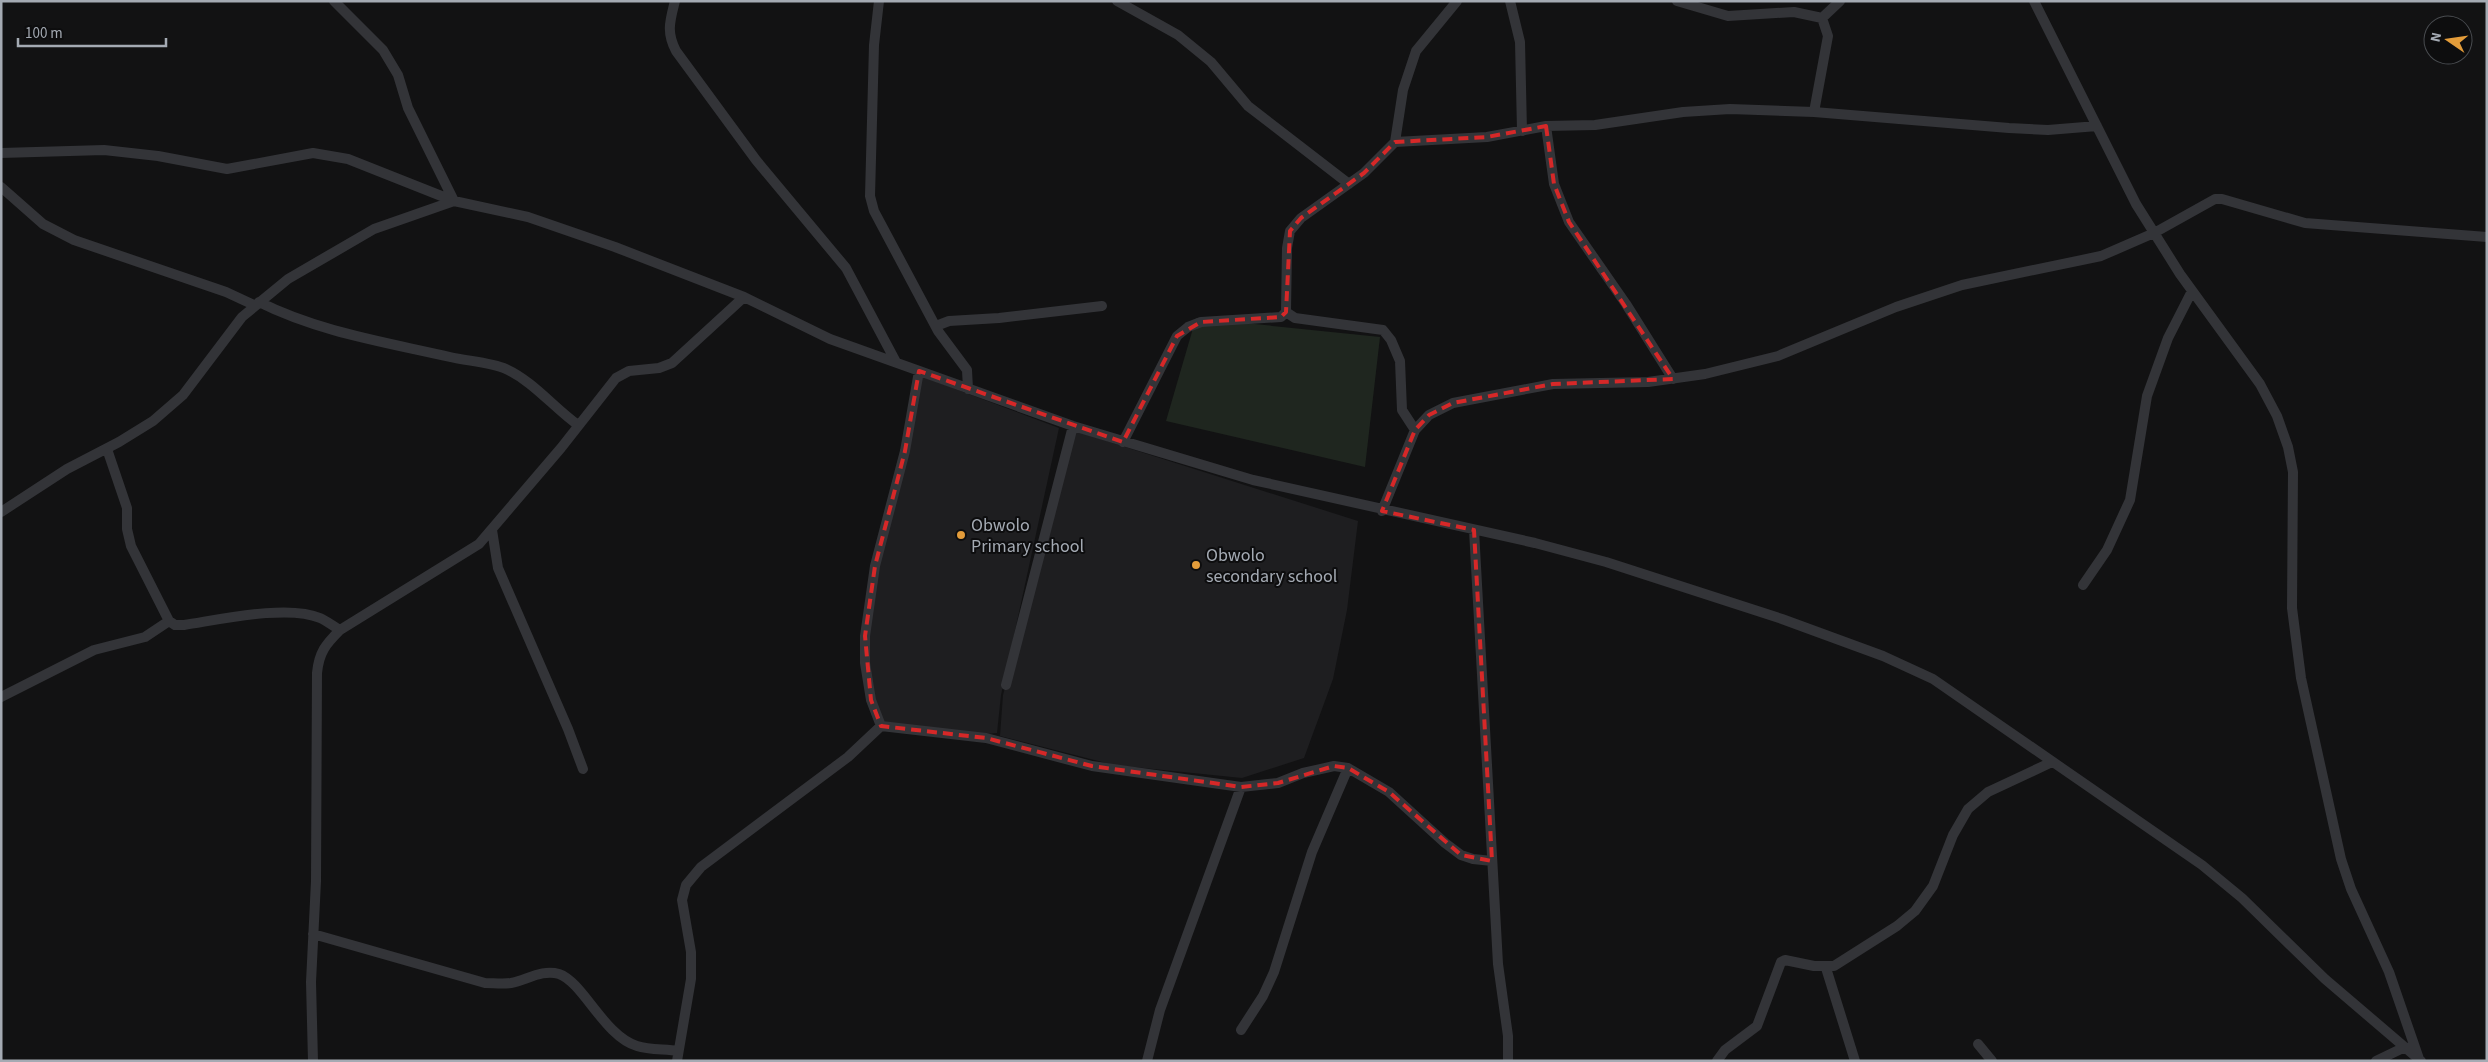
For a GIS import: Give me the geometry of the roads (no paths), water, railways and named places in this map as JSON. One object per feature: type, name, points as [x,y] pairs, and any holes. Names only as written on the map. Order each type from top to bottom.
[{"type":"street","points":[[334,1],[383,50],[398,75],[408,108],[454,201]]},
{"type":"street","points":[[675,1],[669,24],[669,38],[676,51],[756,160],[846,268],[896,362]]},
{"type":"street","points":[[879,1],[874,45],[870,196],[874,211],[936,326],[967,370],[968,389]]},
{"type":"street","points":[[1117,1],[1178,36],[1205,56],[1248,106],[1349,184]]},
{"type":"street","points":[[1123,442],[1177,336],[1188,327],[1201,322],[1281,317],[1286,312],[1287,248],[1290,231],[1300,218],[1364,173],[1395,142],[1403,90],[1416,50],[1457,1]]},
{"type":"street","points":[[1510,1],[1520,42],[1522,131]]},
{"type":"street","points":[[1677,1],[1728,16],[1794,12],[1822,18]]},
{"type":"street","points":[[1822,18],[1840,1]]},
{"type":"street","points":[[2034,1],[2136,204],[2192,290],[2260,384],[2277,416],[2288,447],[2293,472],[2292,608],[2301,678],[2341,859],[2351,889],[2389,972],[2420,1060]]},
{"type":"street","points":[[1814,112],[1828,36],[1822,18]]},
{"type":"street","points":[[1395,142],[1487,137],[1546,126],[1595,125],[1683,112],[1730,109],[1814,112],[2048,130],[2097,126]]},
{"type":"street","points":[[1546,126],[1554,184],[1569,222],[1626,304],[1673,379]]},
{"type":"street","points":[[1,153],[104,150],[158,156],[227,169],[313,153],[348,159],[454,201],[537,220],[615,247],[744,297],[830,338],[1073,426],[1253,480],[1606,562],[1782,619],[1883,656],[1933,679],[2202,865],[2242,898],[2325,979],[2420,1060]]},
{"type":"street","points":[[1,187],[43,224],[74,240],[333,330],[504,368],[530,383],[560,412],[578,425]]},
{"type":"street","points":[[1382,511],[1414,430],[1429,415],[1453,404],[1529,387],[1553,384],[1648,382],[1673,379],[1705,374],[1778,356],[1904,305],[1962,285],[2101,256],[2154,233],[2207,202],[2222,199],[2305,223],[2487,237]]},
{"type":"street","points":[[1,512],[67,469],[107,449],[153,421],[183,396],[242,317],[288,278],[374,229],[454,201]]},
{"type":"street","points":[[2083,586],[2107,550],[2130,500],[2147,396],[2168,338],[2192,290]]},
{"type":"street","points":[[313,1061],[311,982],[318,793],[317,673],[319,657],[323,646],[340,630],[479,544],[616,378],[629,371],[659,368],[672,363],[744,297]]},
{"type":"street","points":[[936,326],[948,321],[999,318],[1102,306]]},
{"type":"street","points":[[1286,312],[1295,318],[1383,330],[1391,340],[1400,361],[1402,410],[1414,430]]},
{"type":"street","points":[[881,726],[871,700],[865,663],[865,636],[875,566],[905,451],[919,371]]},
{"type":"street","points":[[1006,685],[1073,426]]},
{"type":"street","points":[[107,449],[127,508],[127,529],[131,546],[168,621],[175,625],[184,625],[259,614],[297,613],[319,617],[340,630]]},
{"type":"street","points":[[492,530],[498,568],[568,729],[583,769]]},
{"type":"street","points":[[1474,530],[1498,964],[1508,1036],[1508,1061]]},
{"type":"street","points":[[1,697],[94,650],[145,637],[168,621]]},
{"type":"street","points":[[314,934],[485,983],[511,983],[545,973],[560,974],[574,985],[596,1013],[622,1038],[637,1046],[678,1056],[690,979],[691,952],[682,900],[686,884],[701,867],[848,757],[881,726],[986,738],[1092,766],[1241,787],[1278,783],[1304,773],[1334,766],[1348,768],[1390,792],[1444,843],[1461,855],[1472,859],[1492,861]]},
{"type":"street","points":[[1717,1061],[1725,1050],[1757,1026],[1781,962],[1785,960],[1826,968],[1834,966],[1897,926],[1915,911],[1933,886],[1952,835],[1968,809],[1988,792],[2052,762]]},
{"type":"street","points":[[1241,1030],[1274,972],[1312,852],[1348,768]]},
{"type":"street","points":[[1147,1061],[1160,1010],[1241,787]]},
{"type":"street","points":[[1826,968],[1855,1061]]},
{"type":"street","points":[[1978,1044],[1992,1061]]},
{"type":"street","points":[[2376,1061],[2405,1047]]},
{"type":"place","name":"Obwolo Primary school","points":[[961,535]]},
{"type":"place","name":"Obwolo secondary school","points":[[1196,565]]}]
